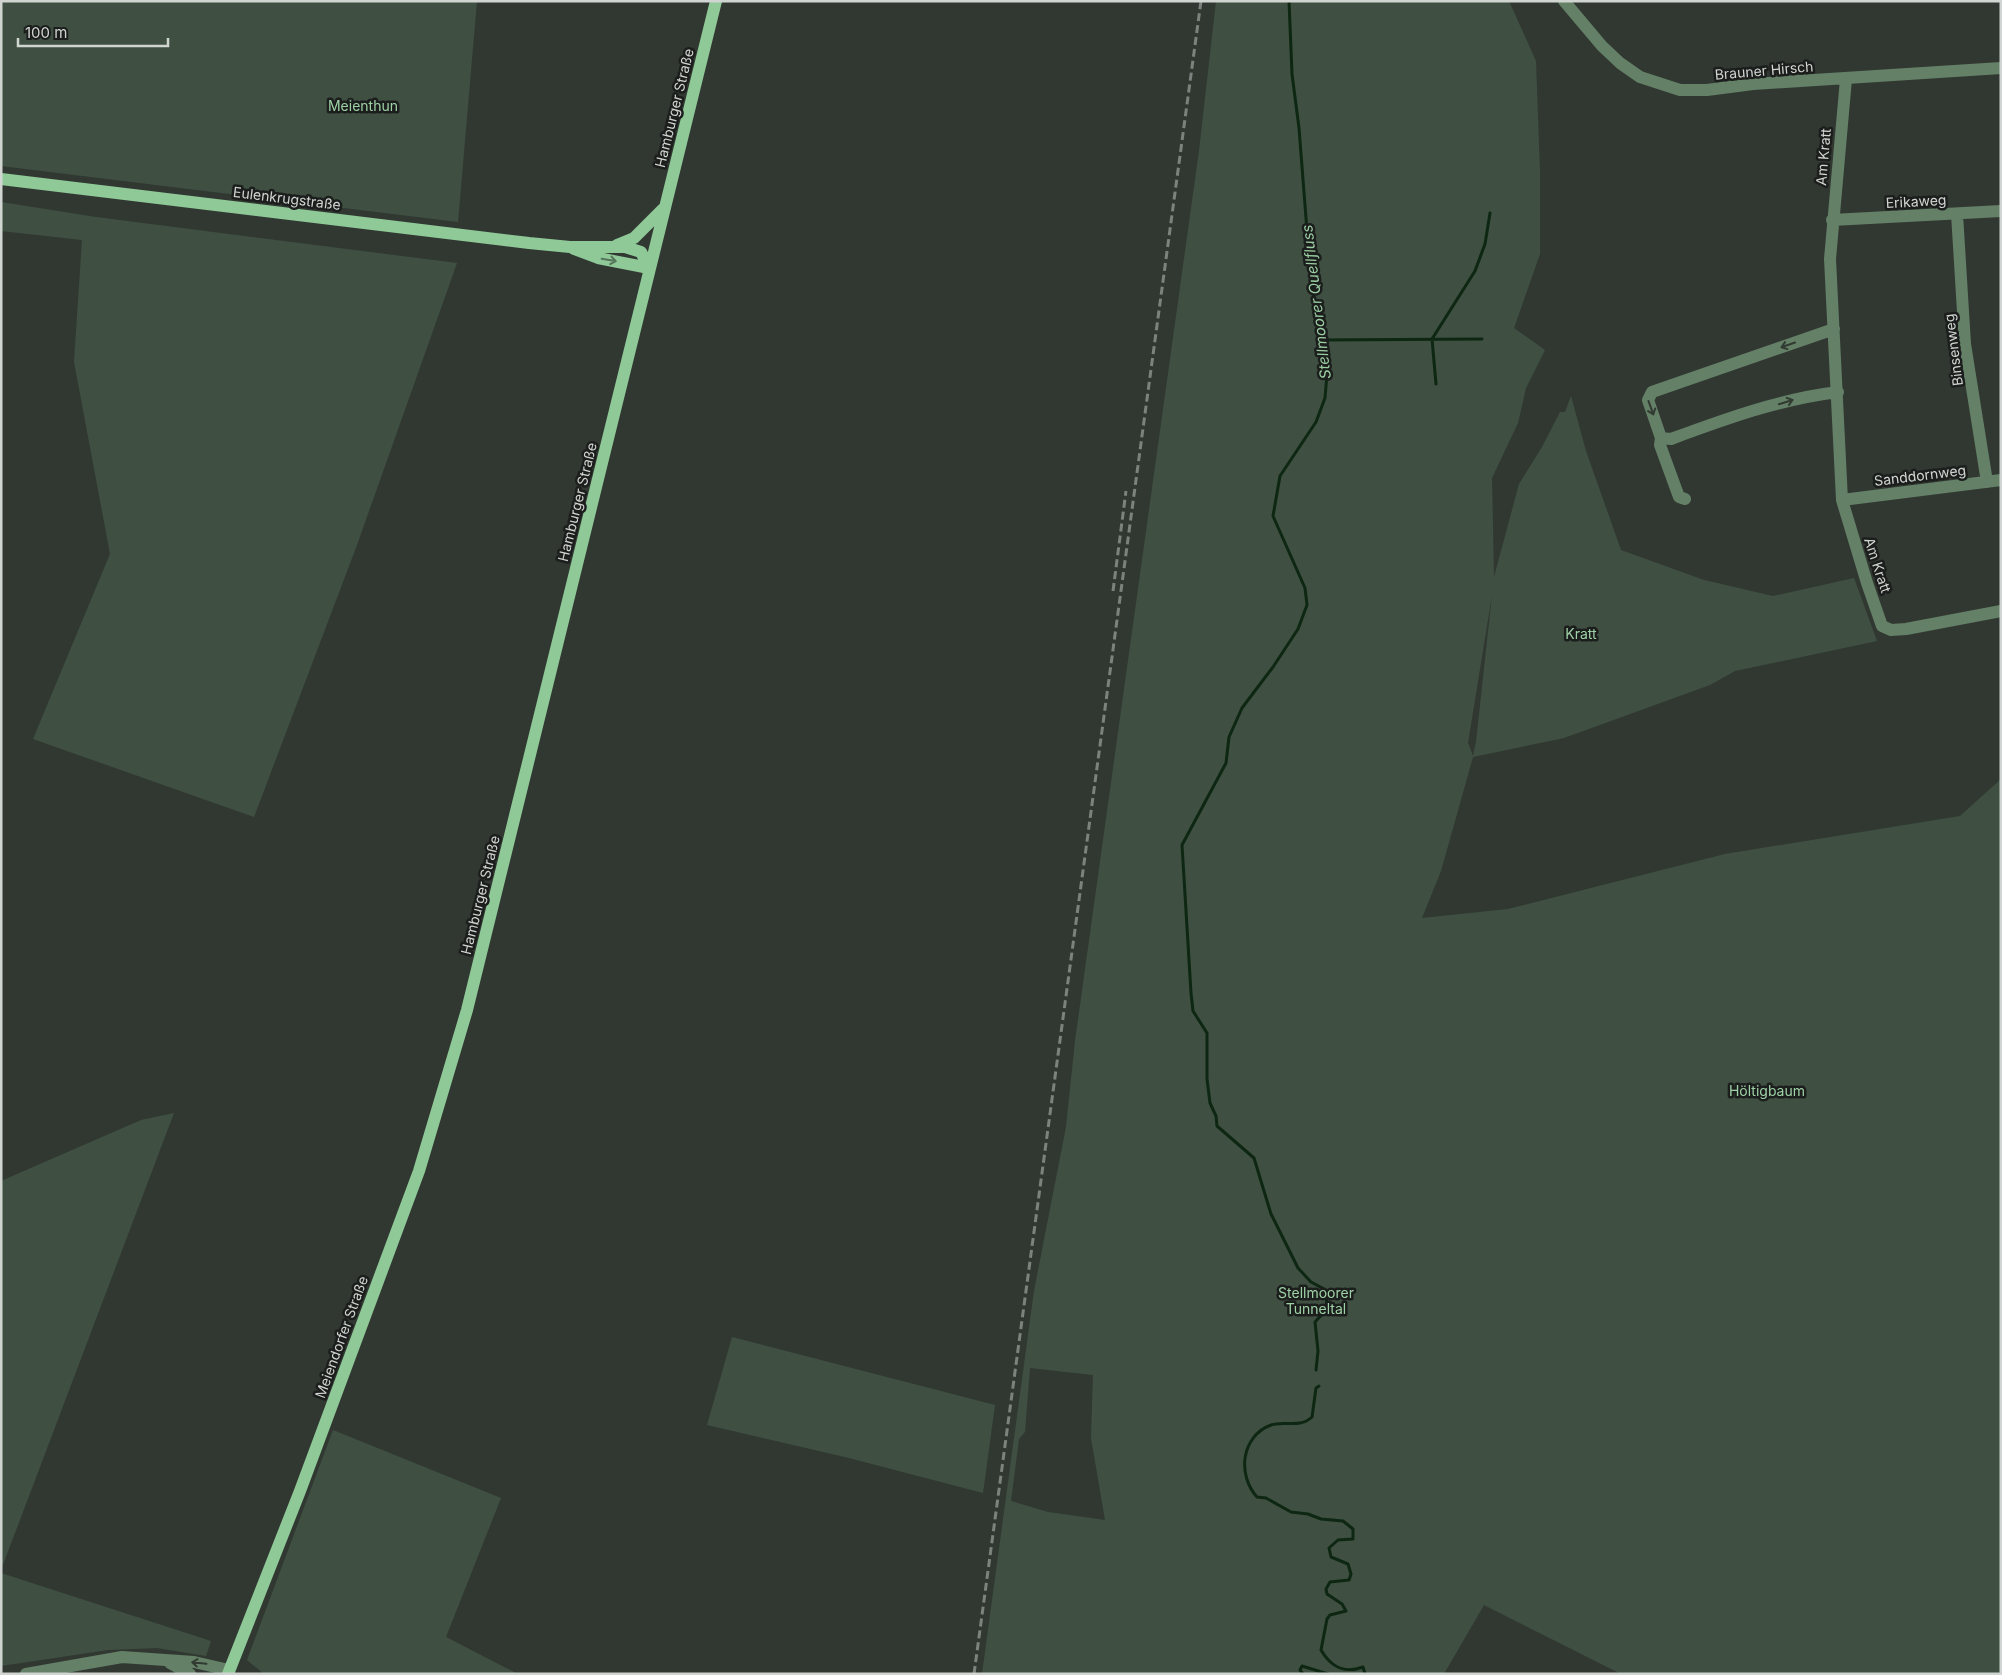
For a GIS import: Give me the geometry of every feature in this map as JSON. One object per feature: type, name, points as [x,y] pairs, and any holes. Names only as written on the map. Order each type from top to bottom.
[{"type":"main road","name":"Hamburger Straße","points":[[467,1010],[716,1]]},
{"type":"main road","name":"Eulenkrugstraße","points":[[1,179],[570,247],[614,246],[638,250],[645,258],[649,268]]},
{"type":"main road","points":[[614,246],[634,238],[664,208]]},
{"type":"main road","name":"Eulenkrugstraße","points":[[570,247],[598,258],[649,268]]},
{"type":"main road","name":"Meiendorfer Straße","points":[[229,1672],[300,1491],[423,1162],[467,1010]]},
{"type":"street","name":"Brauner Hirsch","points":[[1564,1],[1602,46],[1620,63],[1640,77],[1670,88],[1707,90],[1753,84],[2001,68]]},
{"type":"street","name":"Am Kratt","points":[[1846,79],[1830,259],[1842,500],[1882,626],[1891,630],[1906,629],[2001,611]]},
{"type":"street","name":"Erikaweg","points":[[1832,220],[2001,211]]},
{"type":"street","name":"Binsenweg","points":[[1957,214],[1965,344],[1987,482]]},
{"type":"street","points":[[1685,499],[1678,497],[1660,445],[1661,438],[1648,395],[1834,329]]},
{"type":"street","points":[[1661,438],[1671,439],[1748,411],[1810,395],[1838,392]]},
{"type":"street","name":"Sanddornweg","points":[[1842,500],[2001,480]]},
{"type":"street","name":"Meiendorfer Straße","points":[[26,1674],[122,1657],[207,1664],[229,1672]]},
{"type":"street","name":"Meiendorfer Straße","points":[[168,1662],[190,1674]]},
{"type":"green space","name":"Meienthun","points":[[1,1],[477,1],[458,222],[1,166]]},
{"type":"green space","points":[[1216,1],[1509,1],[1536,61],[1540,172],[1540,254],[1514,328],[1545,350],[1526,388],[1518,423],[1492,478],[1494,577],[1519,484],[1542,447],[1560,412],[1565,412],[1571,396],[1586,451],[1621,550],[1704,580],[1773,596],[1854,578],[1877,641],[1735,671],[1710,685],[1564,738],[1473,757],[1441,871],[1422,918],[1508,909],[1725,854],[1960,816],[2001,779],[2001,1674],[1621,1674],[1484,1605],[1444,1674],[982,1674],[1034,1291],[1066,1127],[1075,1041],[1199,151]],"holes":[[[1492,595],[1476,742],[1473,756],[1468,743]],[[1030,1368],[1093,1375],[1091,1438],[1105,1520],[1048,1512],[1011,1501],[1019,1439],[1025,1432]]]},
{"type":"green space","points":[[1,202],[96,217],[457,263],[357,545],[254,817],[33,739],[110,554],[74,362],[82,240],[1,231]]},
{"type":"green space","points":[[174,1113],[1,1570],[1,1181],[141,1120]]},
{"type":"green space","points":[[732,1337],[995,1405],[983,1493],[849,1458],[707,1425]]},
{"type":"green space","points":[[333,1430],[501,1498],[446,1637],[518,1674],[264,1674],[247,1660]]},
{"type":"green space","points":[[1,1573],[211,1641],[206,1656],[157,1648],[108,1650],[1,1666]]},
{"type":"waterway","name":"Stellmoorer Quellfluss","points":[[1289,1],[1292,74],[1299,128],[1308,244],[1316,316],[1327,374],[1325,398],[1316,422],[1280,476],[1273,516],[1305,588],[1307,605],[1298,629],[1273,667],[1242,708],[1229,737],[1226,763],[1182,845],[1191,993],[1193,1011],[1207,1033],[1207,1079],[1210,1103],[1216,1116],[1217,1126],[1254,1158],[1271,1214],[1298,1268],[1311,1282],[1326,1290],[1327,1309],[1315,1322],[1318,1351],[1316,1370]]},
{"type":"waterway","points":[[1436,384],[1432,339],[1475,271],[1485,244],[1490,213]]},
{"type":"waterway","points":[[1319,340],[1482,339]]},
{"type":"waterway","name":"Stellmoorer Quellfluss","points":[[1319,1386],[1316,1388],[1312,1417],[1302,1423],[1276,1424],[1261,1430],[1248,1447],[1245,1467],[1247,1478],[1257,1497],[1266,1498],[1291,1512],[1308,1514],[1321,1519],[1343,1521],[1353,1529],[1353,1539],[1338,1540],[1329,1548],[1331,1557],[1348,1564],[1351,1574],[1349,1580],[1330,1582],[1326,1589],[1327,1594],[1342,1604],[1346,1611],[1330,1615],[1327,1619],[1321,1650],[1329,1661],[1339,1668],[1350,1670],[1363,1667],[1365,1674]]},
{"type":"waterway","name":"Stellmoorer Quellfluss","points":[[1303,1674],[1300,1670],[1302,1666],[1328,1674]]},
{"type":"railway","points":[[974,1674],[1201,1]]},
{"type":"railway","points":[[1113,591],[1126,491]]},
{"type":"park label","name":"Kratt","points":[[1581,633]]},
{"type":"park label","name":"Höltigbaum","points":[[1767,1090]]},
{"type":"park label","name":"Stellmoorer Tunneltal","points":[[1316,1300]]}]
